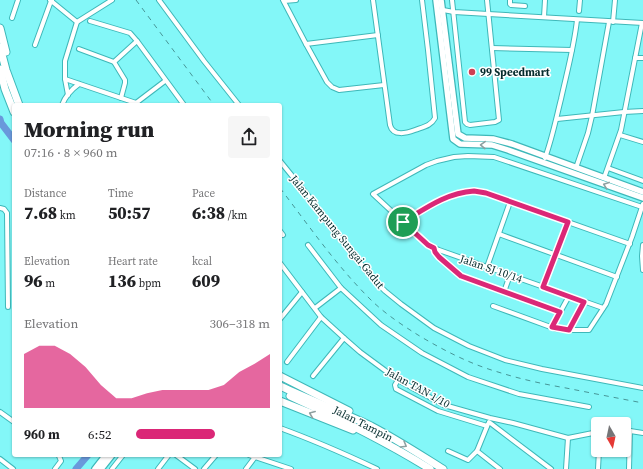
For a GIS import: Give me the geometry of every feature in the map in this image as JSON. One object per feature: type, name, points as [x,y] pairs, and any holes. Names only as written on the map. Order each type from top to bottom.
[{"type":"highway","points":[[0,28],[11,84]]},
{"type":"highway","points":[[0,47],[6,70],[18,103]]},
{"type":"highway","points":[[0,69],[5,89],[12,107]]},
{"type":"highway","points":[[282,377],[346,410],[370,426]]},
{"type":"highway","name":"Jalan Tampin","points":[[282,387],[370,426],[412,449],[443,469]]},
{"type":"highway","name":"Jalan Tampin","points":[[282,392],[332,415],[408,455],[430,469]]},
{"type":"highway","points":[[282,402],[365,435],[374,437]]},
{"type":"street","points":[[12,18],[18,0]]},
{"type":"street","points":[[35,45],[51,0],[77,22]]},
{"type":"street","points":[[68,95],[65,79],[65,61],[77,22],[112,0]]},
{"type":"street","points":[[159,0],[215,76],[237,103]]},
{"type":"street","points":[[296,0],[284,1],[327,82],[332,87],[339,90],[384,85]]},
{"type":"street","points":[[373,0],[390,125],[391,129],[401,134],[428,125],[434,118],[422,0]]},
{"type":"street","points":[[436,0],[453,139],[460,144],[492,145],[576,168],[643,192]]},
{"type":"street","points":[[441,0],[458,134],[465,138],[493,139],[512,144],[545,160],[643,198]]},
{"type":"street","points":[[452,0],[465,122],[467,124],[484,124],[498,122],[499,120],[487,0]]},
{"type":"street","points":[[510,0],[511,5],[525,6]]},
{"type":"street","points":[[544,17],[545,0]]},
{"type":"street","points":[[579,11],[580,0]]},
{"type":"street","points":[[576,168],[592,116],[615,0]]},
{"type":"street","points":[[443,10],[454,12],[642,23],[620,134],[604,178]]},
{"type":"street","points":[[545,160],[557,119],[568,71],[577,20]]},
{"type":"street","points":[[90,21],[130,33],[182,103]]},
{"type":"street","points":[[306,44],[378,35]]},
{"type":"street","points":[[114,62],[137,41]]},
{"type":"street","points":[[492,48],[572,50]]},
{"type":"street","points":[[79,49],[114,62],[125,80],[121,98]]},
{"type":"street","points":[[635,58],[643,58]]},
{"type":"street","points":[[65,79],[135,103]]},
{"type":"street","points":[[139,103],[165,81]]},
{"type":"street","points":[[63,103],[74,87],[79,84]]},
{"type":"street","points":[[557,119],[643,111]]},
{"type":"street","points":[[620,134],[643,142]]},
{"type":"street","name":"Jalan SJ 10/14","points":[[603,308],[434,248],[428,245],[373,194],[426,165],[437,161],[454,157],[468,156],[494,157],[642,206]]},
{"type":"street","name":"Jalan Kampung Sungai Gadut","points":[[282,163],[310,198],[326,222],[374,280],[401,304],[434,328],[469,346],[505,360],[535,368],[643,388]]},
{"type":"street","points":[[608,168],[643,181]]},
{"type":"street","points":[[403,222],[438,201],[453,194],[474,191],[486,193],[630,244]]},
{"type":"street","points":[[487,267],[510,202]]},
{"type":"street","points":[[493,306],[552,327],[569,330],[589,330],[606,304],[630,244],[642,206]]},
{"type":"street","points":[[0,208],[4,209],[7,213],[8,307]]},
{"type":"street","points":[[543,287],[568,222]]},
{"type":"street","points":[[499,234],[617,277]]},
{"type":"street","points":[[308,245],[341,288],[381,325],[422,353],[468,377],[519,394],[589,407]]},
{"type":"street","points":[[643,245],[643,270]]},
{"type":"street","points":[[434,248],[439,257],[461,276],[560,312]]},
{"type":"street","name":"Jalan TAN 1/10","points":[[282,266],[321,317],[360,352],[398,380],[444,404],[489,422],[513,423],[568,438],[591,433]]},
{"type":"street","points":[[504,292],[510,275]]},
{"type":"street","points":[[315,308],[341,288]]},
{"type":"street","points":[[282,317],[302,292]]},
{"type":"street","points":[[552,327],[569,296]]},
{"type":"street","points":[[569,330],[584,302]]},
{"type":"street","points":[[287,362],[321,317]]},
{"type":"street","points":[[313,376],[344,338]]},
{"type":"street","points":[[398,380],[395,385],[396,389],[438,411],[489,422],[551,469]]},
{"type":"street","points":[[0,412],[12,421]]},
{"type":"street","points":[[448,451],[468,460],[478,451],[489,422]]},
{"type":"street","points":[[282,429],[327,446],[377,469]]},
{"type":"street","points":[[631,431],[643,433]]},
{"type":"street","points":[[566,469],[568,438]]},
{"type":"street","points":[[478,451],[500,469]]},
{"type":"street","points":[[55,469],[61,461],[59,457]]},
{"type":"street","points":[[95,469],[104,457]]},
{"type":"street","points":[[101,469],[110,457]]},
{"type":"street","points":[[112,469],[121,457]]},
{"type":"street","points":[[158,469],[166,457]]},
{"type":"street","points":[[179,457],[195,469]]},
{"type":"street","points":[[204,469],[214,457]]},
{"type":"street","points":[[246,469],[256,457],[290,469]]},
{"type":"street","points":[[598,469],[599,457]]},
{"type":"street","points":[[629,457],[629,469]]},
{"type":"street","points":[[0,459],[12,469]]},
{"type":"waterway","points":[[0,119],[1,123],[12,137]]},
{"type":"waterway","points":[[76,469],[86,457]]},
{"type":"railway","points":[[136,0],[213,103]]},
{"type":"railway","points":[[282,191],[323,245],[370,299],[399,323],[418,335],[467,361],[506,375],[643,403]]},
{"type":"place","name":"99 Speedmart","points":[[472,72]]},
{"type":"route","points":[[474,191],[486,193],[568,222],[543,287],[584,302],[569,330],[552,327],[560,312],[461,276],[439,257],[434,248],[428,245],[403,222],[438,201],[453,194],[474,191]]}]
